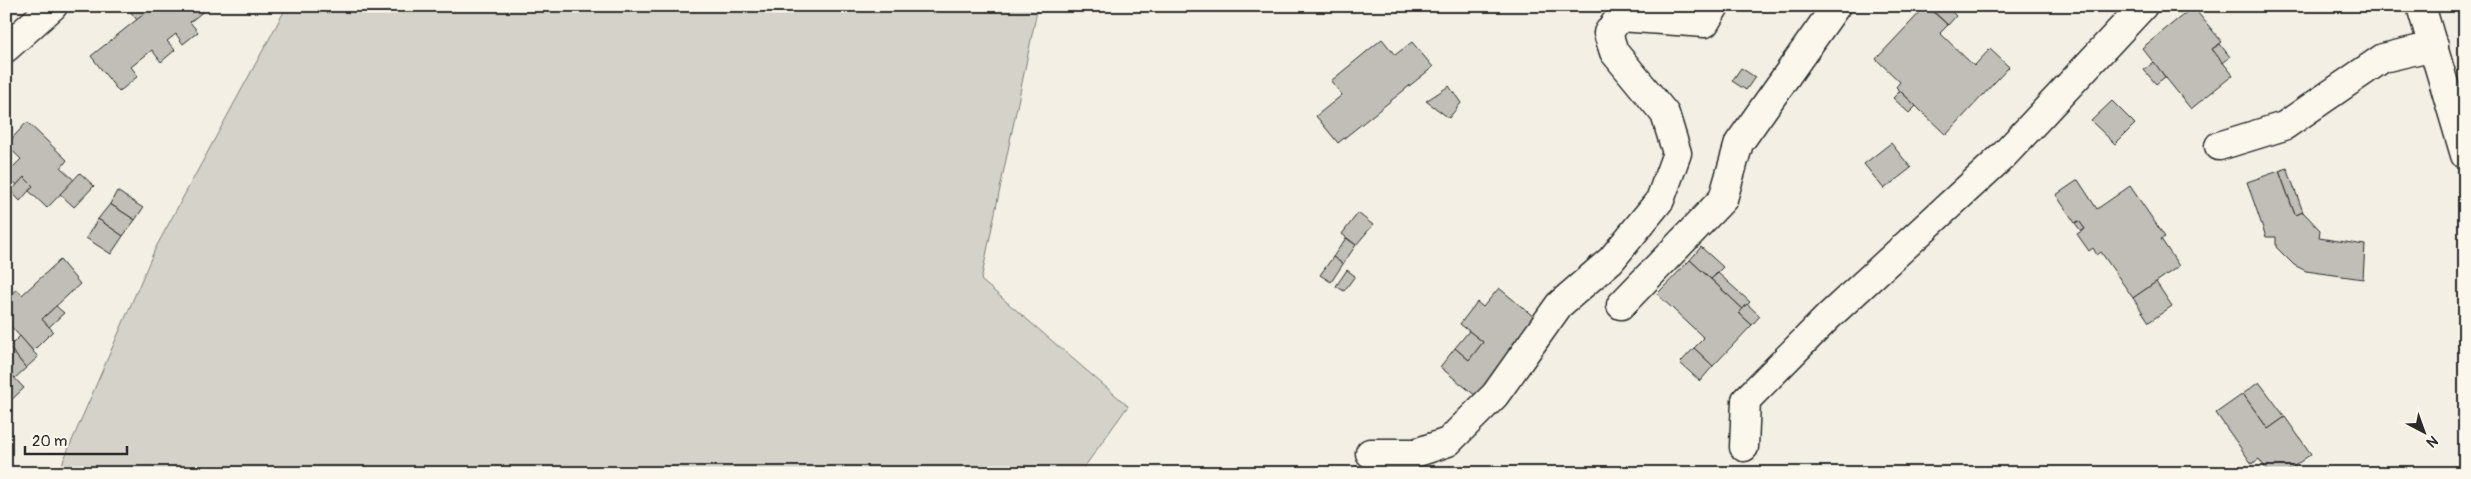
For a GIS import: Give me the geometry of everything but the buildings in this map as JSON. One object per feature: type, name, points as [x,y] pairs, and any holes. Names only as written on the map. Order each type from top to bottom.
[{"type":"street","points":[[6,48],[53,6]]},
{"type":"street","points":[[1370,453],[1415,453],[1448,442],[1495,394],[1559,305],[1611,260],[1660,200],[1677,153],[1665,114],[1614,52],[1608,33],[1620,17],[1705,23],[1715,6]]},
{"type":"street","points":[[1621,305],[1723,199],[1738,143],[1836,6]]},
{"type":"street","points":[[1744,447],[1746,400],[1829,316],[2004,155],[2143,6]]},
{"type":"street","points":[[2421,6],[2465,155]]},
{"type":"street","points":[[2219,146],[2284,126],[2383,58],[2434,46]]},
{"type":"shaded area","points":[[287,6],[1038,6],[981,280],[1128,406],[1080,473],[58,473],[155,249]]}]
